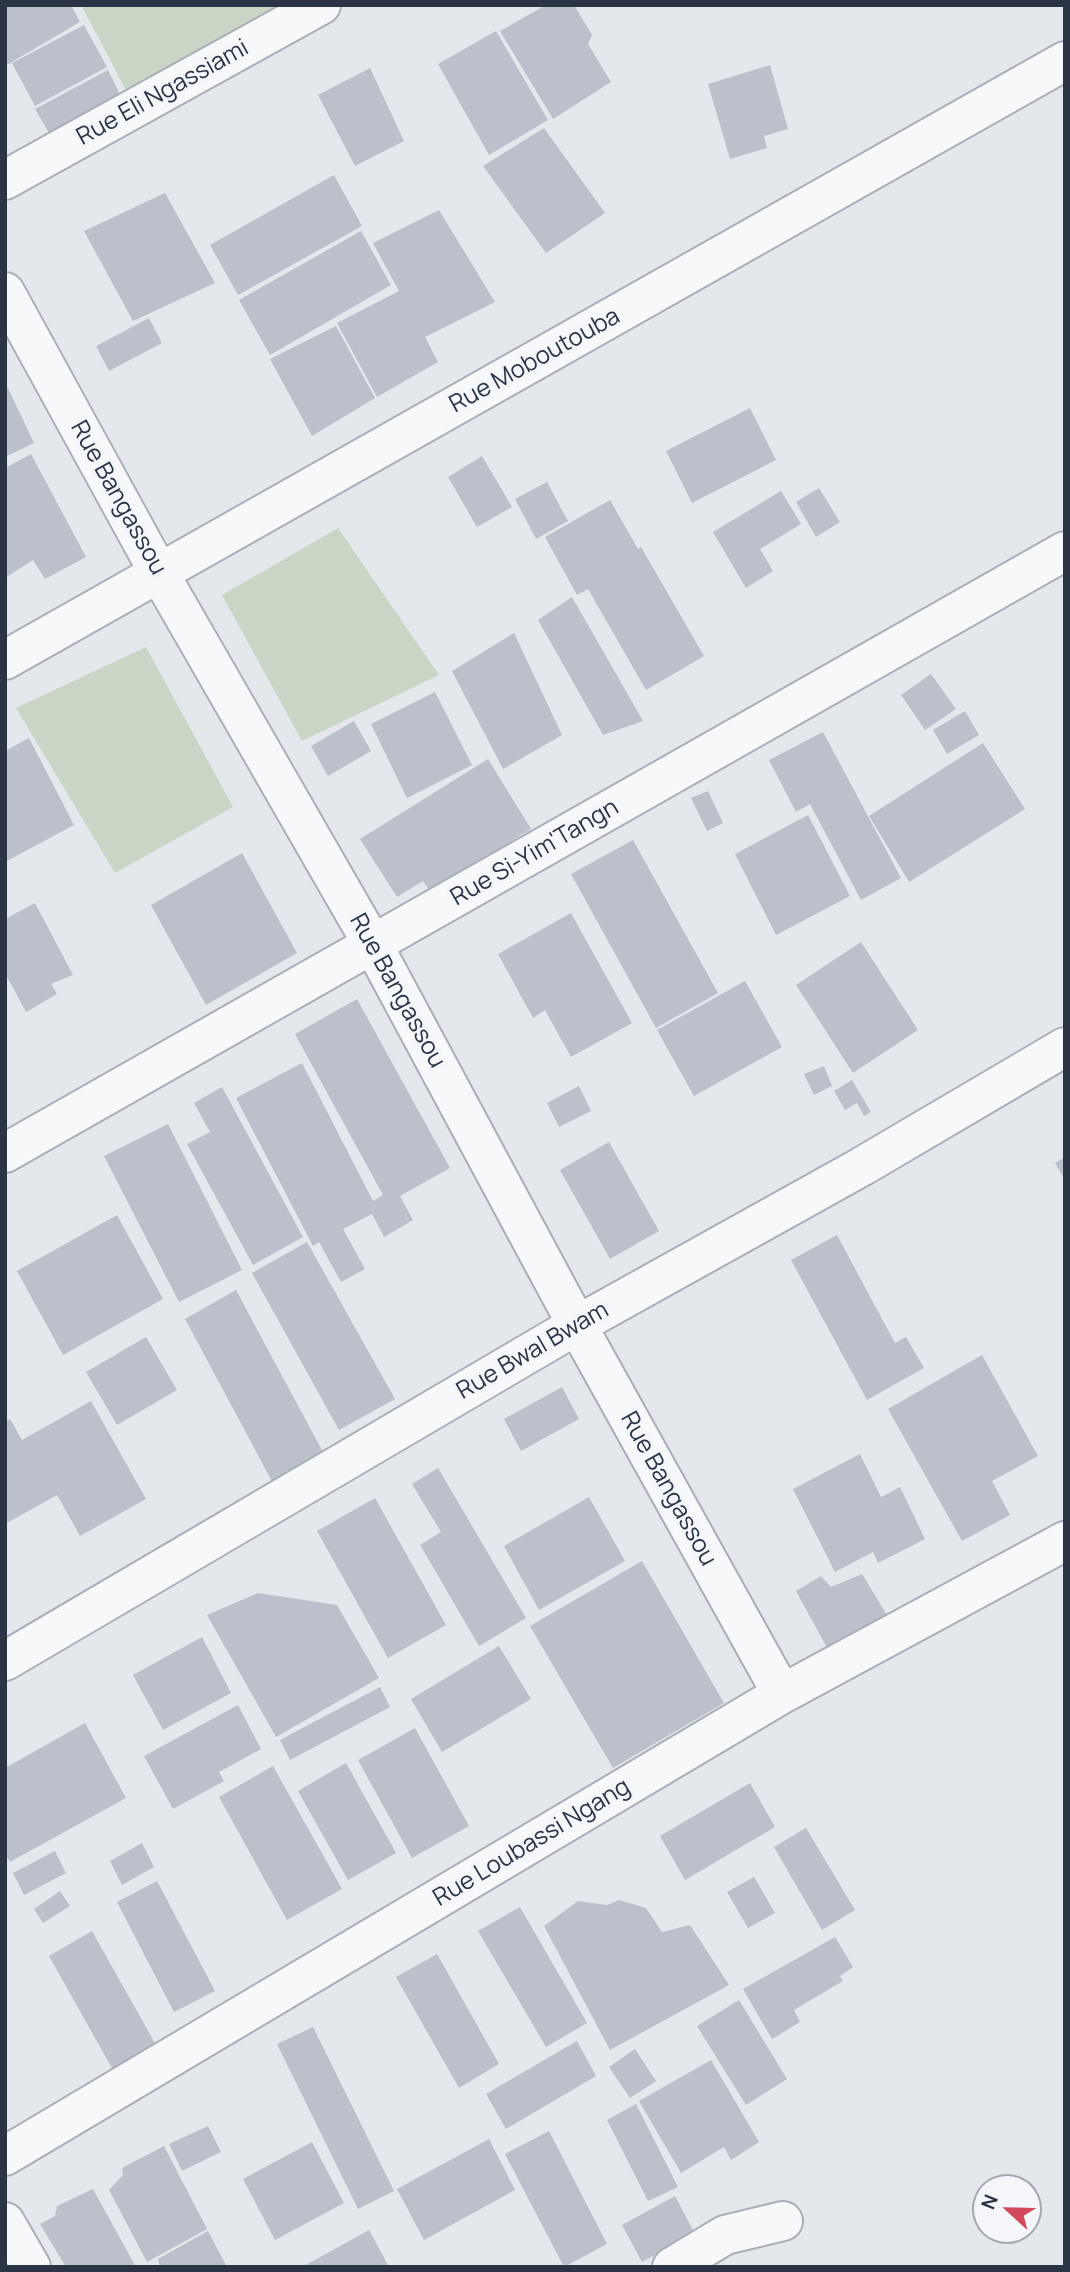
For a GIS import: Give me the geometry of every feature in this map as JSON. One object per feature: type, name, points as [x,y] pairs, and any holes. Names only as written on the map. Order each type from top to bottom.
[{"type":"street","name":"Rue Eli Ngassiami","points":[[5,180],[321,5]]},
{"type":"street","name":"Rue Moboutouba","points":[[5,660],[1065,61]]},
{"type":"street","name":"Rue Bangassou","points":[[5,292],[159,573],[373,945],[578,1325],[782,1694]]},
{"type":"street","name":"Rue Si-Yim'Tangn","points":[[5,1153],[1065,551]]},
{"type":"street","name":"Rue Bwal Bwam","points":[[5,1661],[578,1325],[861,1167],[1065,1047]]},
{"type":"street","name":"Rue Loubassi Ngang","points":[[5,2156],[782,1694],[1065,1541]]},
{"type":"street","points":[[672,2267],[725,2235],[783,2221]]},
{"type":"street","points":[[5,2222],[31,2267]]},
{"type":"green space","points":[[81,5],[303,5],[133,103]]},
{"type":"green space","points":[[338,528],[439,675],[302,741],[222,595]]},
{"type":"green space","points":[[146,647],[233,807],[115,873],[16,708]]},
{"type":"building","points":[[5,5],[71,5],[80,22],[5,66]]},
{"type":"building","points":[[546,5],[574,5],[592,35],[588,44],[611,82],[553,119],[500,31]]},
{"type":"building","points":[[84,25],[107,67],[35,106],[12,63]]},
{"type":"building","points":[[496,31],[548,120],[489,155],[438,64]]},
{"type":"building","points":[[770,65],[788,129],[764,136],[767,148],[730,159],[708,84]]},
{"type":"building","points":[[370,68],[404,141],[355,166],[318,95]]},
{"type":"building","points":[[108,70],[127,109],[58,148],[35,109]]},
{"type":"building","points":[[544,128],[605,213],[546,253],[483,166]]},
{"type":"building","points":[[334,175],[362,226],[238,295],[210,245]]},
{"type":"building","points":[[165,193],[215,283],[133,321],[84,231]]},
{"type":"building","points":[[439,210],[495,302],[425,337],[438,362],[377,397],[337,323],[399,291],[373,243]]},
{"type":"building","points":[[361,231],[391,285],[270,355],[239,300]]},
{"type":"building","points":[[149,318],[162,343],[109,371],[96,346]]},
{"type":"building","points":[[336,326],[375,398],[312,436],[270,359]]},
{"type":"building","points":[[8,388],[34,443],[5,457],[5,390]]},
{"type":"building","points":[[750,408],[776,460],[692,503],[666,451]]},
{"type":"building","points":[[31,454],[86,557],[45,579],[33,560],[5,578],[5,468]]},
{"type":"building","points":[[482,456],[512,507],[477,527],[448,477]]},
{"type":"building","points":[[547,482],[568,521],[536,539],[515,499]]},
{"type":"building","points":[[819,488],[840,522],[816,537],[796,502]]},
{"type":"building","points":[[781,491],[801,524],[760,549],[773,571],[746,588],[713,532]]},
{"type":"building","points":[[610,500],[638,549],[641,547],[704,656],[646,690],[588,589],[577,595],[545,537]]},
{"type":"building","points":[[572,597],[643,721],[603,735],[538,620]]},
{"type":"building","points":[[514,633],[562,735],[503,769],[452,671]]},
{"type":"building","points":[[931,674],[956,709],[925,730],[901,695]]},
{"type":"building","points":[[435,692],[472,765],[407,798],[371,724]]},
{"type":"building","points":[[965,711],[979,735],[947,754],[933,730]]},
{"type":"building","points":[[354,721],[371,751],[328,776],[311,746]]},
{"type":"building","points":[[823,732],[901,878],[861,900],[810,804],[796,812],[769,760]]},
{"type":"building","points":[[29,738],[74,825],[5,862],[5,751]]},
{"type":"building","points":[[983,743],[1025,809],[909,882],[869,816]]},
{"type":"building","points":[[488,759],[531,829],[430,891],[423,881],[397,897],[360,839]]},
{"type":"building","points":[[708,791],[723,823],[707,831],[691,798]]},
{"type":"building","points":[[808,815],[850,896],[776,935],[735,854]]},
{"type":"building","points":[[633,840],[718,993],[656,1028],[571,874]]},
{"type":"building","points":[[242,853],[297,953],[206,1005],[151,905]]},
{"type":"building","points":[[35,903],[73,975],[51,984],[57,994],[26,1012],[5,973],[5,919]]},
{"type":"building","points":[[571,913],[632,1023],[571,1057],[545,1010],[533,1018],[498,954]]},
{"type":"building","points":[[861,942],[918,1030],[853,1073],[796,985]]},
{"type":"building","points":[[745,981],[782,1047],[694,1096],[657,1030]]},
{"type":"building","points":[[357,999],[450,1168],[400,1196],[413,1220],[384,1237],[372,1214],[343,1229],[365,1269],[341,1282],[319,1242],[313,1246],[236,1098],[302,1063],[373,1201],[383,1195],[295,1034]]},
{"type":"building","points":[[824,1066],[832,1086],[814,1095],[804,1074]]},
{"type":"building","points":[[852,1080],[871,1112],[864,1116],[857,1103],[845,1110],[834,1091]]},
{"type":"building","points":[[579,1086],[591,1111],[559,1127],[547,1103]]},
{"type":"building","points":[[222,1087],[303,1237],[253,1265],[187,1144],[210,1132],[194,1103]]},
{"type":"building","points":[[168,1124],[242,1270],[179,1302],[104,1156]]},
{"type":"building","points":[[609,1142],[659,1231],[610,1259],[560,1170]]},
{"type":"building","points":[[1065,1157],[1065,1180],[1055,1163]]},
{"type":"building","points":[[117,1215],[163,1299],[63,1355],[17,1271]]},
{"type":"building","points":[[837,1235],[895,1343],[906,1337],[924,1368],[867,1400],[791,1260]]},
{"type":"building","points":[[307,1242],[395,1399],[339,1430],[252,1273]]},
{"type":"building","points":[[236,1290],[325,1456],[274,1485],[185,1319]]},
{"type":"building","points":[[146,1337],[177,1390],[117,1425],[86,1372]]},
{"type":"building","points":[[982,1355],[1038,1456],[992,1481],[1010,1515],[962,1541],[888,1409]]},
{"type":"building","points":[[562,1387],[579,1419],[521,1451],[504,1419]]},
{"type":"building","points":[[91,1401],[146,1499],[80,1536],[57,1495],[5,1524],[5,1422],[10,1419],[22,1440]]},
{"type":"building","points":[[860,1454],[881,1497],[900,1487],[925,1539],[878,1563],[873,1552],[835,1572],[793,1489]]},
{"type":"building","points":[[438,1468],[526,1618],[479,1646],[420,1545],[441,1532],[412,1484]]},
{"type":"building","points":[[589,1497],[625,1561],[539,1610],[504,1546]]},
{"type":"building","points":[[375,1498],[446,1625],[388,1658],[317,1531]]},
{"type":"building","points":[[642,1561],[724,1703],[613,1768],[530,1626]]},
{"type":"building","points":[[862,1574],[890,1620],[831,1655],[796,1591],[821,1576],[831,1587]]},
{"type":"building","points":[[258,1593],[337,1605],[379,1678],[276,1737],[207,1615]]},
{"type":"building","points":[[202,1637],[231,1693],[163,1730],[133,1675]]},
{"type":"building","points":[[499,1646],[531,1699],[442,1752],[411,1699]]},
{"type":"building","points":[[380,1687],[390,1707],[290,1760],[280,1740]]},
{"type":"building","points":[[238,1705],[261,1749],[219,1772],[224,1781],[173,1809],[144,1756]]},
{"type":"building","points":[[85,1723],[126,1798],[10,1862],[5,1854],[5,1768]]},
{"type":"building","points":[[415,1728],[469,1826],[412,1858],[358,1760]]},
{"type":"building","points":[[346,1763],[396,1853],[348,1880],[298,1791]]},
{"type":"building","points":[[273,1766],[342,1889],[287,1920],[219,1797]]},
{"type":"building","points":[[750,1783],[775,1827],[685,1880],[660,1836]]},
{"type":"building","points":[[806,1828],[855,1910],[822,1930],[774,1847]]},
{"type":"building","points":[[142,1843],[154,1867],[122,1885],[110,1861]]},
{"type":"building","points":[[55,1851],[66,1873],[24,1895],[13,1873]]},
{"type":"building","points":[[754,1877],[775,1913],[748,1928],[727,1892]]},
{"type":"building","points":[[157,1881],[215,1991],[174,2012],[117,1902]]},
{"type":"building","points":[[60,1891],[70,1906],[43,1923],[34,1909]]},
{"type":"building","points":[[619,1900],[646,1908],[662,1932],[690,1925],[729,1985],[610,2050],[544,1926],[578,1901],[607,1905]]},
{"type":"building","points":[[520,1907],[587,2023],[546,2047],[478,1931]]},
{"type":"building","points":[[92,1931],[156,2045],[113,2070],[49,1956]]},
{"type":"building","points":[[835,1937],[853,1967],[840,1976],[843,1981],[794,2010],[800,2022],[772,2039],[743,1989]]},
{"type":"building","points":[[437,1954],[499,2064],[459,2088],[396,1977]]},
{"type":"building","points":[[739,2000],[787,2079],[746,2105],[697,2026]]},
{"type":"building","points":[[313,2027],[394,2191],[358,2209],[277,2044]]},
{"type":"building","points":[[577,2041],[596,2076],[506,2129],[486,2094]]},
{"type":"building","points":[[635,2049],[656,2081],[630,2098],[609,2067]]},
{"type":"building","points":[[711,2060],[759,2142],[731,2160],[724,2147],[681,2173],[639,2101]]},
{"type":"building","points":[[636,2104],[678,2187],[648,2201],[607,2120]]},
{"type":"building","points":[[208,2126],[221,2152],[182,2171],[169,2144]]},
{"type":"building","points":[[549,2131],[607,2244],[564,2267],[505,2154]]},
{"type":"building","points":[[489,2139],[515,2190],[424,2240],[397,2189]]},
{"type":"building","points":[[312,2142],[344,2203],[275,2240],[243,2179]]},
{"type":"building","points":[[164,2146],[207,2229],[147,2262],[109,2190],[123,2175],[122,2168]]},
{"type":"building","points":[[93,2189],[136,2267],[66,2267],[40,2224],[55,2216],[57,2206]]},
{"type":"building","points":[[675,2196],[695,2234],[642,2262],[622,2225]]},
{"type":"building","points":[[369,2230],[389,2267],[302,2267]]},
{"type":"building","points":[[208,2231],[227,2267],[160,2267],[158,2259]]}]
